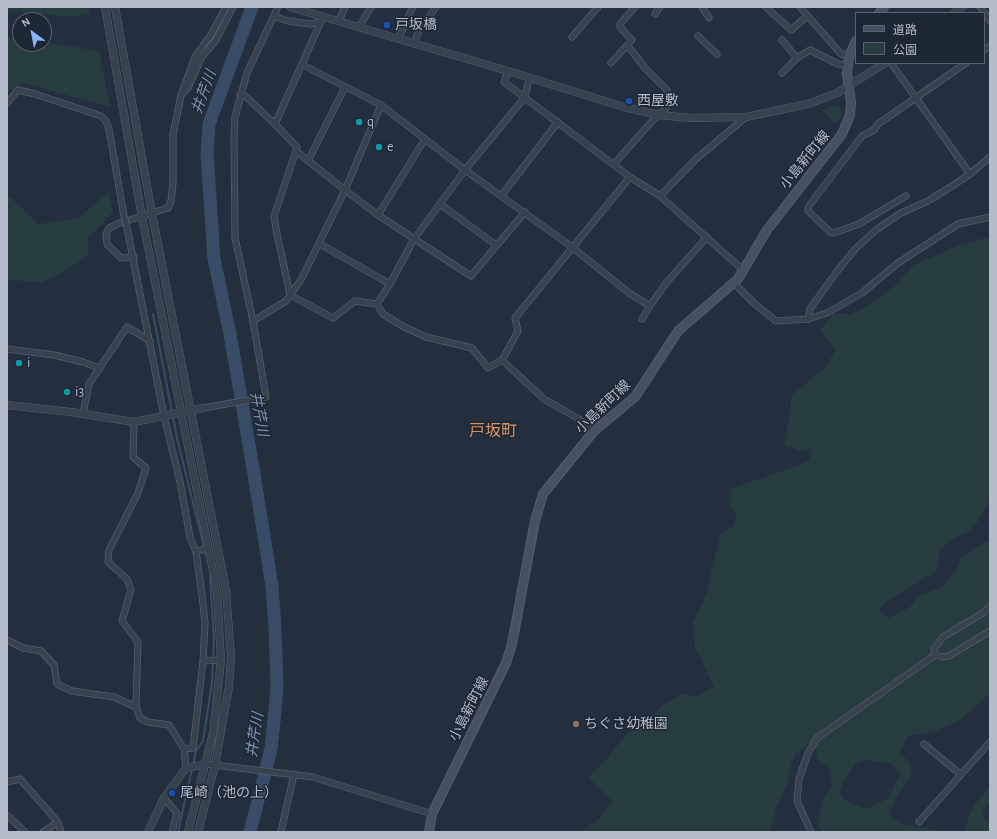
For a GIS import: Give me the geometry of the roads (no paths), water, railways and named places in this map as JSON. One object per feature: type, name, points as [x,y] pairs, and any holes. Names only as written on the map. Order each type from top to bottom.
[{"type":"main road","name":"小島新町線","points":[[429,832],[432,814],[506,663],[512,644],[540,502],[554,479],[594,431],[635,397],[678,331],[734,283],[767,230],[842,134],[850,115],[851,102],[847,65],[849,56],[855,43]]},
{"type":"street","points":[[104,7],[179,414],[209,547],[217,590],[221,660],[213,733],[188,832]]},
{"type":"street","points":[[115,7],[152,214],[221,561],[229,624],[231,657],[224,720],[215,765],[198,832]]},
{"type":"street","points":[[134,257],[121,258],[107,244],[106,234],[109,228],[168,208],[171,202],[173,134],[180,95],[195,57],[212,33],[226,7]]},
{"type":"street","points":[[180,95],[188,88],[201,58],[216,40],[233,7]]},
{"type":"street","points":[[7,405],[134,422],[266,397],[253,320],[235,238],[234,136],[240,94],[246,73],[278,7]]},
{"type":"street","points":[[290,7],[300,9],[322,20],[339,22],[508,71],[624,107],[659,115],[690,118],[746,117],[808,104],[849,86],[883,64]]},
{"type":"street","points":[[339,22],[345,7]]},
{"type":"street","points":[[359,28],[371,7]]},
{"type":"street","points":[[398,39],[413,7]]},
{"type":"street","points":[[414,44],[422,24],[436,7]]},
{"type":"street","points":[[572,37],[598,7]]},
{"type":"street","points":[[611,63],[628,46],[632,38],[620,27],[620,24],[635,7]]},
{"type":"street","points":[[655,14],[660,7]]},
{"type":"street","points":[[702,7],[709,18]]},
{"type":"street","points":[[766,7],[791,30],[807,16]]},
{"type":"street","points":[[800,7],[841,54],[849,56]]},
{"type":"street","points":[[274,16],[288,21],[310,24],[322,20]]},
{"type":"street","points":[[275,124],[322,20]]},
{"type":"street","points":[[698,36],[717,54]]},
{"type":"street","points":[[782,40],[797,58]]},
{"type":"street","points":[[614,164],[667,108],[670,95],[663,85],[645,68],[628,46]]},
{"type":"street","points":[[782,73],[797,58],[810,50],[838,64],[847,65]]},
{"type":"street","points":[[892,64],[970,174]]},
{"type":"street","points":[[906,196],[859,224],[834,233],[826,228],[808,211],[808,206],[862,136],[875,129],[878,124],[965,64]]},
{"type":"street","points":[[302,65],[381,105],[465,170],[572,247],[629,293],[650,306]]},
{"type":"street","points":[[508,71],[504,82],[630,177],[660,196],[743,270]]},
{"type":"street","points":[[377,304],[390,284],[414,239],[465,170],[525,97],[529,78]]},
{"type":"street","points":[[308,161],[345,86]]},
{"type":"street","points":[[7,103],[18,90],[35,94],[101,116],[106,121],[109,129],[123,212],[134,257],[164,416],[180,482],[190,537],[196,552],[205,623],[203,661],[193,748],[184,749]]},
{"type":"street","points":[[240,94],[245,96],[297,147],[274,216],[290,295],[333,318],[355,301],[377,304]]},
{"type":"street","points":[[253,320],[286,301],[302,278],[320,244],[345,190],[381,105]]},
{"type":"street","points":[[660,196],[696,159],[746,117]]},
{"type":"street","points":[[501,196],[558,122]]},
{"type":"street","points":[[378,215],[425,139]]},
{"type":"street","points":[[296,151],[378,215],[471,276],[524,212]]},
{"type":"street","points":[[808,319],[810,309],[835,274],[855,249],[876,230],[970,174],[990,157]]},
{"type":"street","points":[[377,304],[383,314],[404,327],[426,337],[472,348],[488,368],[502,360],[518,331],[515,318],[630,177]]},
{"type":"street","points":[[440,204],[496,245]]},
{"type":"street","points":[[734,283],[756,305],[776,321],[808,319],[827,313],[862,292],[898,263],[958,224],[990,217]]},
{"type":"street","points":[[642,319],[650,306],[688,257],[707,237]]},
{"type":"street","points":[[320,244],[390,284]]},
{"type":"street","points":[[83,414],[89,384],[127,327],[150,341]]},
{"type":"street","points":[[7,349],[54,355],[83,362],[99,368]]},
{"type":"street","points":[[502,360],[544,399],[578,419],[594,431]]},
{"type":"street","points":[[134,422],[133,457],[146,468],[138,493],[109,550],[108,562],[127,579],[131,589],[122,621],[138,642],[136,707],[140,718],[148,722],[169,725],[184,749],[186,768],[164,798],[148,832]]},
{"type":"street","points":[[196,552],[209,547]]},
{"type":"street","points":[[935,655],[934,649],[942,637],[983,613],[990,606]]},
{"type":"street","points":[[935,655],[942,657],[949,656],[990,631]]},
{"type":"street","points":[[7,640],[23,648],[42,651],[54,665],[57,684],[72,691],[114,697],[136,707]]},
{"type":"street","points":[[811,832],[798,801],[799,779],[808,753],[817,738],[935,655]]},
{"type":"street","points":[[203,661],[221,660]]},
{"type":"street","points":[[919,822],[990,742]]},
{"type":"street","points":[[924,744],[960,774]]},
{"type":"street","points":[[186,768],[206,764],[292,773],[313,777],[432,814]]},
{"type":"street","points":[[280,832],[292,773]]},
{"type":"street","points":[[7,782],[20,779],[58,822],[61,832]]},
{"type":"street","points":[[164,798],[177,813],[172,832]]},
{"type":"street","points":[[7,815],[25,832]]},
{"type":"street","points":[[43,832],[58,822]]},
{"type":"waterway","name":"井芹川","points":[[250,832],[271,749],[277,686],[275,628],[272,586],[253,468],[230,334],[214,259],[207,153],[209,124],[252,7]]},
{"type":"waterway","points":[[153,314],[177,438],[206,555]]},
{"type":"waterway","points":[[193,765],[196,751],[203,741],[212,683],[214,640],[210,575]]},
{"type":"waterway","points":[[178,832],[192,769]]},
{"type":"place","name":"戸坂橋","points":[[387,25]]},
{"type":"place","name":"西屋敷","points":[[629,101]]},
{"type":"place","name":"q","points":[[359,122]]},
{"type":"place","name":"e","points":[[379,147]]},
{"type":"place","name":"i","points":[[19,363]]},
{"type":"place","name":"i3","points":[[67,392]]},
{"type":"place","name":"ちぐさ幼稚園","points":[[576,724]]},
{"type":"place","name":"尾崎（池の上）","points":[[172,793]]},
{"type":"district","name":"戸坂町","points":[[493,431]]}]
